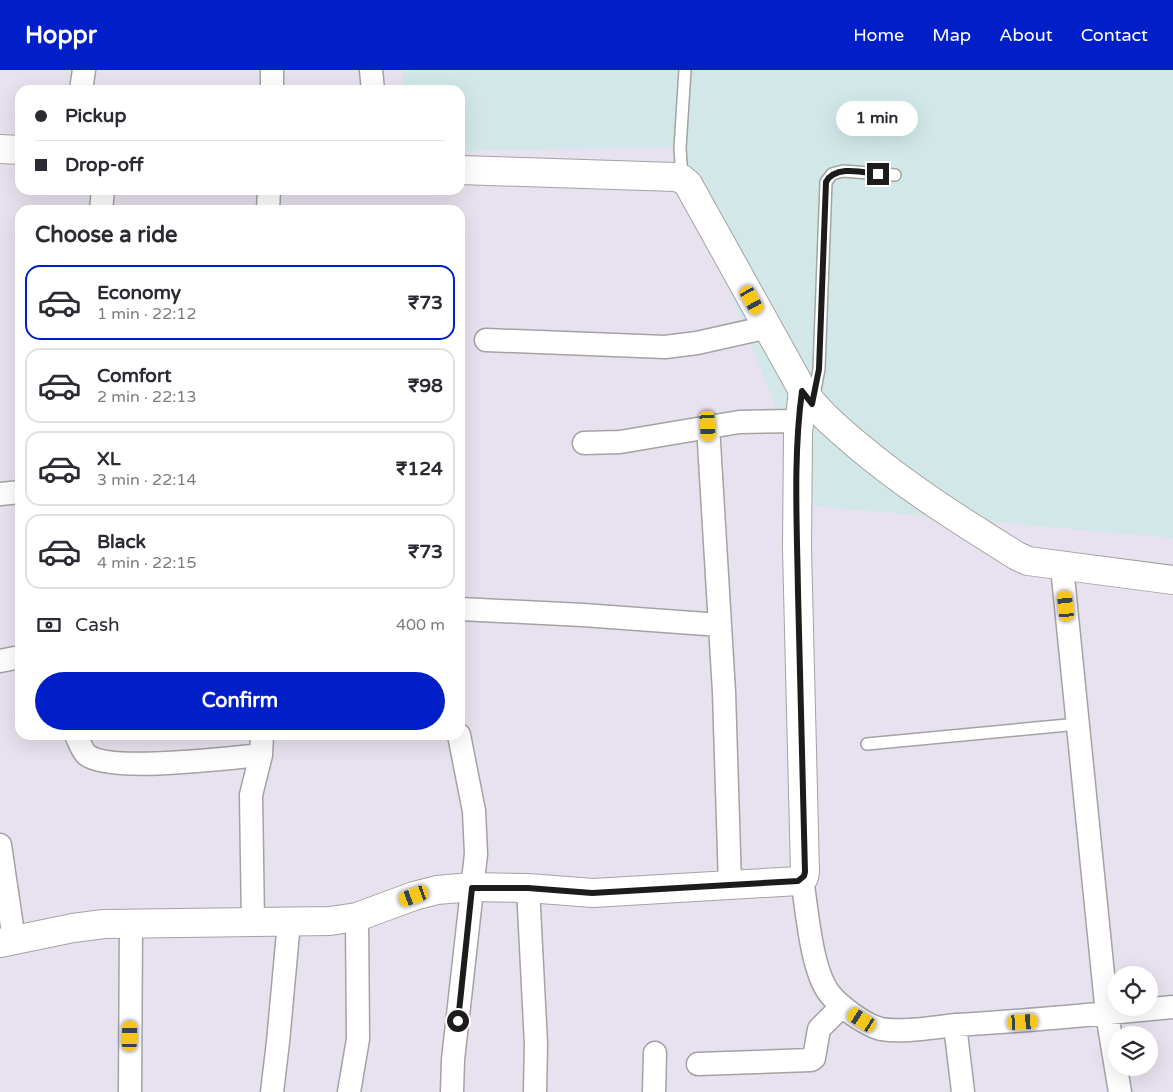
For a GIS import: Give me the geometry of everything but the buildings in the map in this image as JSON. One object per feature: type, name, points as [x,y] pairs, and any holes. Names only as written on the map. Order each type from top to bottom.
[{"type":"street","points":[[82,85],[84,70]]},
{"type":"street","points":[[272,70],[272,85]]},
{"type":"street","points":[[371,70],[372,85]]},
{"type":"street","points":[[0,149],[15,150]]},
{"type":"street","points":[[465,170],[675,176],[682,178],[688,184],[768,327],[804,405],[797,550],[805,872],[802,879],[819,974],[828,992],[842,1006],[874,1027],[899,1030],[1040,1020],[1173,1007]]},
{"type":"street","points":[[486,340],[665,347],[697,343],[768,327]]},
{"type":"street","points":[[584,443],[628,441],[739,422],[804,405],[825,418],[876,461],[922,496],[1017,556],[1028,561],[1062,567],[1173,580]]},
{"type":"street","points":[[708,426],[727,768],[730,884]]},
{"type":"street","points":[[0,494],[15,492]]},
{"type":"street","points":[[1062,567],[1107,1014],[1120,1092]]},
{"type":"street","points":[[465,609],[583,614],[720,625]]},
{"type":"street","points":[[0,661],[15,658]]},
{"type":"street","points":[[78,740],[85,754],[93,759],[124,764],[193,761],[261,745],[251,795],[253,922]]},
{"type":"street","points":[[452,1092],[453,1060],[476,854],[476,826],[460,740]]},
{"type":"street","points":[[0,845],[7,941],[104,924],[330,921],[357,917],[414,896],[438,890],[528,888],[592,893],[798,881],[802,879]]},
{"type":"street","points":[[528,888],[536,1044],[535,1092]]},
{"type":"street","points":[[349,1092],[358,1039],[357,917]]},
{"type":"street","points":[[272,1092],[289,922]]},
{"type":"street","points":[[130,1092],[132,924]]},
{"type":"street","points":[[698,1064],[811,1060],[814,1058],[820,1029],[842,1006]]},
{"type":"street","points":[[955,1025],[962,1092]]},
{"type":"street","points":[[654,1092],[656,1053]]},
{"type":"lane","points":[[682,178],[680,148],[685,70]]},
{"type":"lane","points":[[804,405],[819,369],[826,182],[832,174],[843,171],[895,175]]},
{"type":"lane","points":[[867,744],[1078,724]]},
{"type":"shaded area","points":[[403,70],[1173,70],[1173,538],[815,506],[673,147],[465,151],[465,85],[403,85]]},
{"type":"route","points":[[458,1021],[472,888],[528,888],[592,893],[798,881],[804,876],[797,550],[798,433],[802,391],[812,404],[819,369],[826,182],[832,174],[843,171],[878,174]]}]
